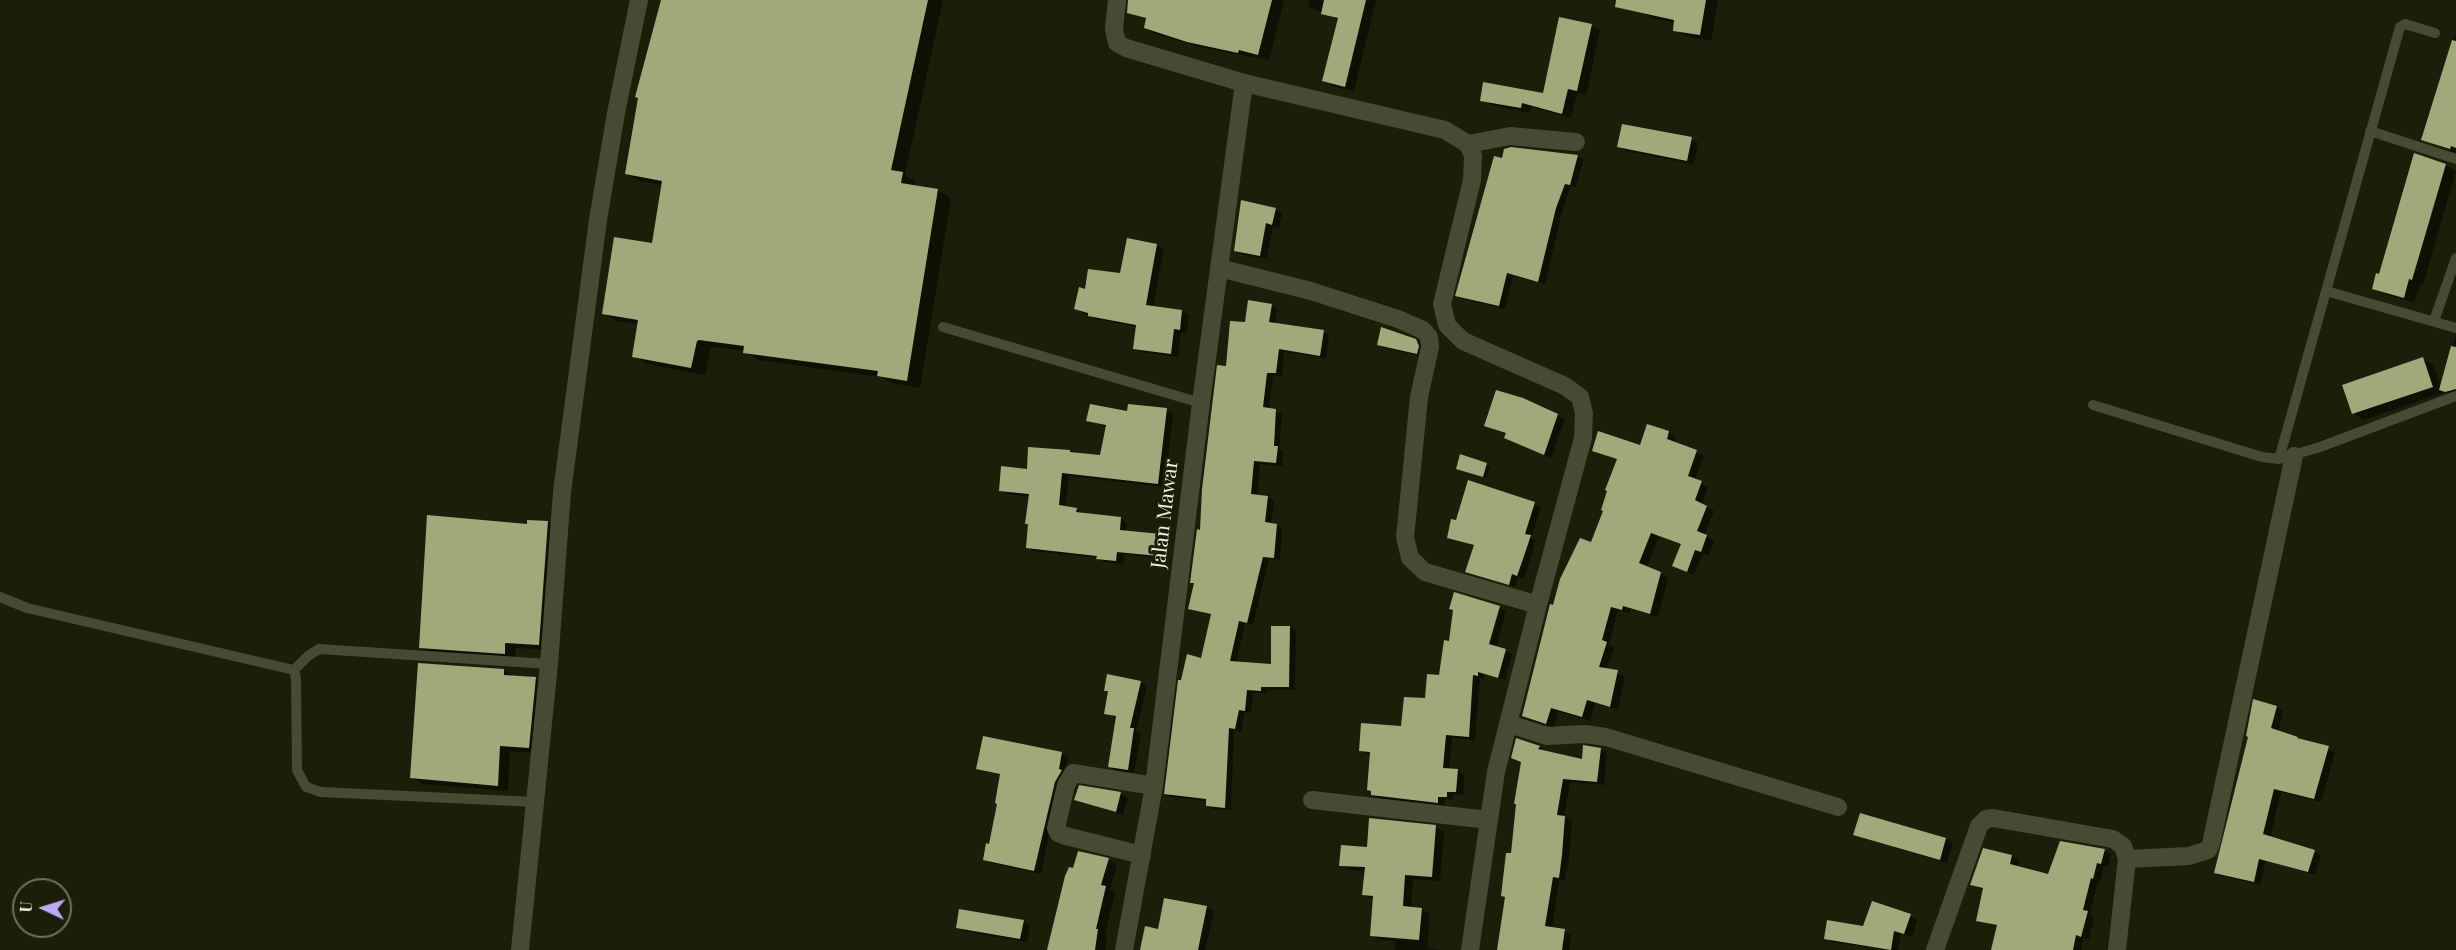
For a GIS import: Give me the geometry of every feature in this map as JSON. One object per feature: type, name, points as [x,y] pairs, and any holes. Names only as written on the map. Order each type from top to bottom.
[{"type":"street","points":[[520,950],[549,664],[561,492],[597,232],[616,113],[639,0]]},
{"type":"street","points":[[1117,0],[1114,29],[1117,43],[1126,48],[1244,82],[1445,130],[1468,144],[1473,156],[1472,180],[1442,304],[1447,325],[1463,341],[1564,386],[1580,398],[1584,413],[1583,438],[1496,772],[1470,950]]},
{"type":"street","name":"Jalan Mawar","points":[[1124,950],[1154,786],[1201,403],[1244,82]]},
{"type":"street","points":[[1468,144],[1510,136],[1576,142]]},
{"type":"street","points":[[1219,268],[1311,291],[1398,319],[1423,330],[1429,337],[1431,347],[1419,397],[1405,537],[1410,558],[1425,573],[1538,605]]},
{"type":"street","points":[[2127,859],[2190,856],[2208,850],[2211,844],[2287,457]]},
{"type":"street","points":[[1509,724],[1547,736],[1585,734],[1606,737],[1839,807]]},
{"type":"street","points":[[1142,855],[1066,836],[1058,833],[1056,828],[1065,785],[1074,773],[1154,786]]},
{"type":"street","points":[[1312,800],[1489,820]]},
{"type":"street","points":[[1935,950],[1979,826],[1986,819],[1993,818],[2113,839],[2123,846],[2127,859],[2117,950]]},
{"type":"lane","points":[[2287,457],[2326,291],[2400,27],[2405,24],[2435,33]]},
{"type":"lane","points":[[2370,131],[2456,159]]},
{"type":"lane","points":[[2434,321],[2456,258]]},
{"type":"lane","points":[[2326,291],[2456,328]]},
{"type":"lane","points":[[943,327],[1201,403]]},
{"type":"lane","points":[[2093,405],[2262,457],[2287,457],[2456,396]]},
{"type":"lane","points":[[0,597],[27,608],[294,670]]},
{"type":"lane","points":[[294,670],[319,649],[549,664]]},
{"type":"lane","points":[[294,670],[297,770],[306,787],[321,792],[535,802]]},
{"type":"building","points":[[661,0],[928,0],[891,170],[903,172],[901,183],[938,189],[907,381],[877,376],[878,371],[743,353],[744,346],[699,340],[691,368],[632,357],[638,320],[602,314],[614,237],[652,243],[662,181],[625,174],[638,98],[635,97]]},
{"type":"building","points":[[1128,0],[1272,0],[1258,55],[1187,42],[1144,28],[1146,18],[1127,13]]},
{"type":"building","points":[[1324,0],[1366,0],[1345,87],[1322,81],[1338,18],[1321,14]]},
{"type":"building","points":[[1616,0],[1706,0],[1700,35],[1673,31],[1674,20],[1615,7]]},
{"type":"building","points":[[1559,17],[1592,24],[1577,91],[1568,89],[1562,114],[1522,103],[1521,108],[1480,101],[1483,82],[1543,93]]},
{"type":"building","points":[[2452,40],[2456,41],[2456,148],[2451,146],[2450,149],[2421,140]]},
{"type":"building","points":[[1622,124],[1692,137],[1687,161],[1617,147]]},
{"type":"building","points":[[1511,147],[1578,155],[1570,185],[1565,184],[1556,208],[1538,282],[1507,273],[1499,306],[1455,296],[1494,156],[1502,158],[1504,149]]},
{"type":"building","points":[[2414,153],[2446,164],[2412,280],[2409,279],[2404,298],[2372,289],[2376,273],[2379,274]]},
{"type":"building","points":[[1241,200],[1276,208],[1272,225],[1266,223],[1260,256],[1234,251]]},
{"type":"building","points":[[1127,238],[1157,244],[1146,305],[1182,310],[1180,330],[1174,329],[1171,354],[1133,349],[1136,325],[1088,316],[1088,313],[1074,309],[1079,287],[1085,289],[1088,269],[1120,273]]},
{"type":"building","points":[[1248,300],[1272,304],[1269,322],[1324,330],[1320,356],[1279,349],[1276,373],[1267,373],[1263,407],[1276,409],[1274,446],[1278,446],[1276,463],[1254,461],[1251,494],[1268,496],[1265,522],[1277,524],[1274,558],[1263,557],[1247,623],[1239,621],[1230,661],[1271,664],[1271,626],[1290,626],[1289,687],[1261,687],[1261,691],[1247,690],[1245,711],[1239,710],[1235,729],[1229,728],[1225,808],[1206,806],[1206,799],[1164,794],[1178,680],[1181,680],[1187,654],[1201,658],[1211,614],[1188,609],[1194,583],[1190,583],[1197,529],[1200,530],[1202,489],[1217,365],[1226,366],[1230,321],[1245,322]]},
{"type":"building","points":[[1381,327],[1416,339],[1419,346],[1417,354],[1377,345]]},
{"type":"building","points":[[2451,346],[2456,347],[2456,389],[2445,392],[2439,390]]},
{"type":"building","points":[[2423,357],[2433,387],[2352,414],[2342,385]]},
{"type":"building","points":[[1496,390],[1523,398],[1558,414],[1544,455],[1504,438],[1506,433],[1484,426]]},
{"type":"building","points":[[1090,404],[1127,411],[1128,404],[1167,408],[1158,484],[1062,473],[1059,505],[1077,508],[1076,512],[1121,517],[1120,530],[1161,534],[1158,556],[1117,552],[1116,561],[1096,559],[1097,556],[1026,548],[1028,524],[1025,524],[1029,494],[999,491],[1001,466],[1027,469],[1028,447],[1100,455],[1106,425],[1086,421]]},
{"type":"building","points":[[1647,424],[1669,431],[1667,439],[1697,450],[1688,476],[1702,481],[1695,500],[1707,506],[1697,531],[1707,535],[1701,552],[1695,550],[1687,572],[1672,566],[1681,544],[1651,533],[1639,563],[1661,572],[1650,614],[1623,606],[1622,610],[1611,607],[1602,640],[1607,642],[1599,667],[1618,670],[1610,707],[1587,700],[1582,717],[1551,708],[1546,724],[1522,716],[1550,604],[1553,605],[1560,579],[1580,538],[1591,542],[1603,511],[1601,510],[1607,491],[1605,490],[1617,459],[1592,451],[1598,431],[1640,445]]},
{"type":"building","points":[[1460,454],[1487,463],[1483,477],[1456,469]]},
{"type":"building","points":[[1468,480],[1535,502],[1525,534],[1531,535],[1517,576],[1512,574],[1509,585],[1465,572],[1474,545],[1447,538],[1451,519],[1456,520]]},
{"type":"building","points":[[427,515],[527,524],[527,520],[548,521],[539,645],[505,643],[505,654],[419,648]]},
{"type":"building","points":[[1454,592],[1500,606],[1489,644],[1506,649],[1498,678],[1478,672],[1478,676],[1473,675],[1469,737],[1446,735],[1443,768],[1458,769],[1456,792],[1447,792],[1447,797],[1438,797],[1438,803],[1371,795],[1371,791],[1367,790],[1370,752],[1359,751],[1361,723],[1401,726],[1404,697],[1425,698],[1427,674],[1439,675],[1444,640],[1449,641],[1453,610],[1449,609]]},
{"type":"building","points":[[418,663],[504,669],[504,675],[536,677],[529,748],[500,746],[498,786],[410,778]]},
{"type":"building","points":[[1107,674],[1141,681],[1130,728],[1134,728],[1128,770],[1108,767],[1116,716],[1104,714],[1108,691],[1104,691]]},
{"type":"building","points":[[2253,699],[2277,706],[2271,728],[2297,738],[2329,746],[2314,799],[2274,789],[2263,834],[2315,850],[2308,872],[2259,859],[2254,882],[2214,873],[2248,737],[2246,736]]},
{"type":"building","points":[[983,736],[1062,752],[1059,769],[1062,770],[1055,782],[1034,871],[983,860],[986,843],[989,844],[997,804],[995,803],[1000,774],[976,769]]},
{"type":"building","points":[[1516,738],[1540,746],[1538,749],[1582,759],[1583,745],[1601,748],[1597,782],[1563,779],[1557,815],[1565,816],[1562,855],[1559,878],[1553,877],[1545,926],[1565,929],[1562,950],[1497,950],[1505,897],[1501,896],[1506,853],[1511,853],[1516,804],[1514,804],[1521,762],[1511,758]]},
{"type":"building","points":[[1079,785],[1121,792],[1116,812],[1074,800]]},
{"type":"building","points":[[1860,813],[1946,838],[1940,860],[1853,835]]},
{"type":"building","points":[[1369,818],[1436,825],[1432,877],[1405,875],[1403,906],[1422,908],[1419,940],[1370,936],[1373,896],[1362,895],[1365,867],[1339,866],[1341,845],[1367,847]]},
{"type":"building","points":[[2060,841],[2105,849],[2101,864],[2097,863],[2093,879],[2091,878],[2083,910],[2088,911],[2081,937],[2076,935],[2073,950],[1991,950],[1997,925],[1976,921],[1983,888],[1970,885],[1983,848],[2012,855],[2010,864],[2048,874]]},
{"type":"building","points":[[1078,851],[1109,858],[1101,885],[1106,886],[1096,929],[1098,929],[1095,950],[1047,950],[1065,876],[1069,867],[1073,868]]},
{"type":"building","points":[[1164,898],[1207,906],[1198,950],[1140,950],[1145,926],[1158,929]]},
{"type":"building","points":[[1872,901],[1911,914],[1904,934],[1894,931],[1891,950],[1824,939],[1827,920],[1863,926]]},
{"type":"building","points":[[959,909],[1024,920],[1020,939],[956,928]]}]
